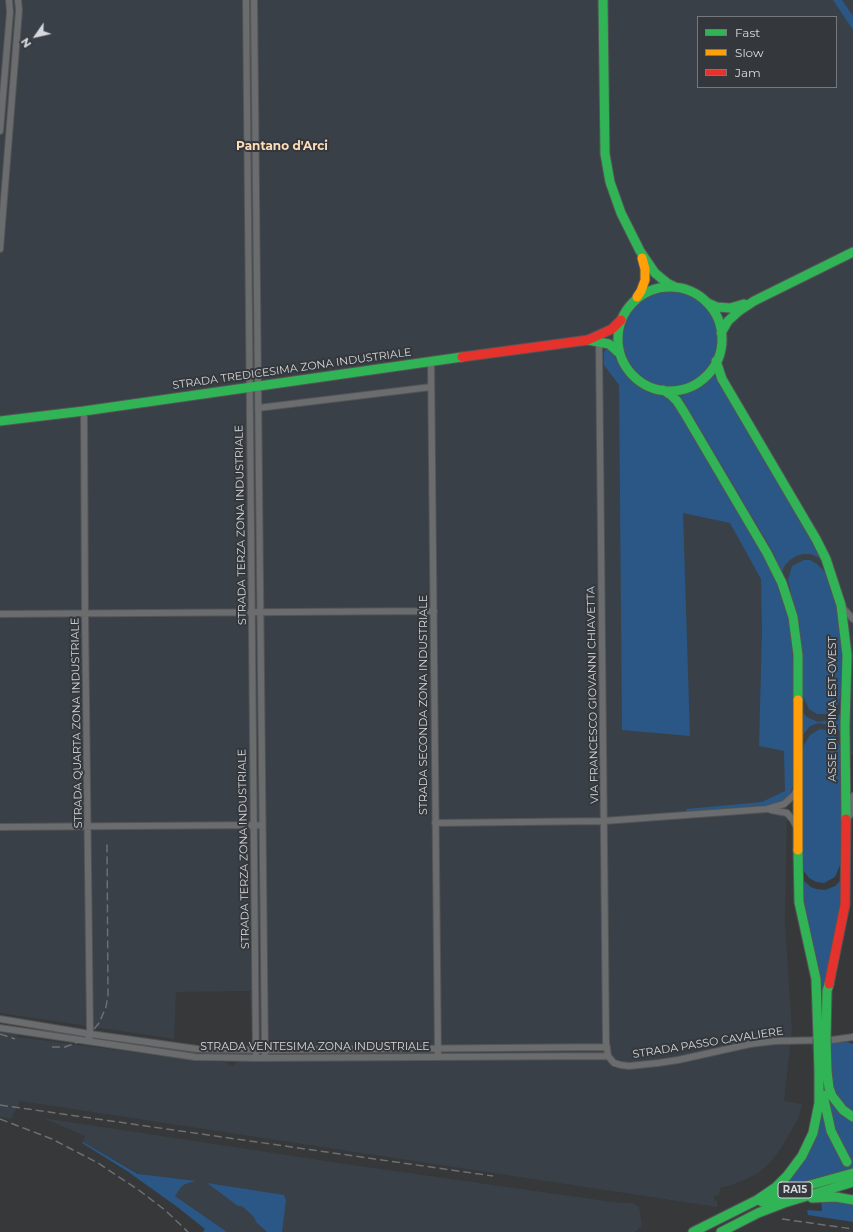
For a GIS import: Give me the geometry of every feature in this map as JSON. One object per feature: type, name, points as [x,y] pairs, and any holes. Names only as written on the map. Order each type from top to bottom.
[{"type":"main road","points":[[603,0],[605,154],[610,182],[621,213],[640,251],[660,278],[676,287],[695,293],[707,303],[716,317],[721,333],[721,345],[716,361],[707,374],[694,384],[679,390],[663,390]]},
{"type":"main road","points":[[640,251],[645,269],[645,280],[641,291],[627,309],[621,320],[618,332],[621,356],[626,367],[637,379],[647,385],[663,390],[677,401],[767,553],[777,572],[788,600],[794,622],[798,655],[799,902],[816,979],[822,1038],[826,1115],[840,1152],[847,1162]]},
{"type":"main road","points":[[721,333],[728,321],[739,311],[754,301],[853,252]]},
{"type":"main road","points":[[635,300],[645,293],[656,289],[676,287]]},
{"type":"main road","points":[[707,303],[717,307],[730,308],[754,301]]},
{"type":"main road","points":[[588,340],[612,329],[621,320]]},
{"type":"main road","points":[[588,340],[608,344],[621,356]]},
{"type":"main road","name":"STRADA TREDICESIMA ZONA INDUSTRIALE","points":[[0,421],[84,411],[588,340]]},
{"type":"main road","name":"ASSE DI SPINA EST-OVEST","points":[[716,361],[722,379],[816,539],[826,560],[841,605],[846,636],[845,905],[827,991],[822,1038]]},
{"type":"main road","points":[[823,1071],[832,1096],[843,1110],[853,1117]]},
{"type":"main road","points":[[693,1232],[757,1200],[776,1187],[788,1176],[802,1156],[813,1132],[823,1071]]},
{"type":"main road","name":"RA15","points":[[700,1232],[739,1212],[779,1196],[810,1185],[853,1173]]},
{"type":"main road","name":"RA15","points":[[721,1232],[758,1213],[784,1203],[853,1182]]},
{"type":"main road","points":[[784,1203],[825,1197],[853,1200]]},
{"type":"street","points":[[0,131],[10,12],[9,0]]},
{"type":"street","points":[[0,249],[18,17],[18,0]]},
{"type":"street","name":"STRADA TERZA ZONA INDUSTRIALE","points":[[246,0],[247,182],[254,386],[258,408],[262,613],[262,825],[265,1058]]},
{"type":"street","name":"STRADA TERZA ZONA INDUSTRIALE","points":[[254,0],[256,182],[254,386],[250,464],[256,1058]]},
{"type":"street","points":[[247,182],[256,182]]},
{"type":"street","name":"VIA FRANCESCO GIOVANNI CHIAVETTA","points":[[599,342],[608,1056]]},
{"type":"street","name":"STRADA SECONDA ZONA INDUSTRIALE","points":[[431,361],[438,1057]]},
{"type":"street","points":[[258,408],[431,387]]},
{"type":"street","name":"STRADA QUARTA ZONA INDUSTRIALE","points":[[84,411],[89,1041]]},
{"type":"street","points":[[250,464],[258,465]]},
{"type":"street","points":[[841,605],[853,619]]},
{"type":"street","points":[[0,614],[434,611]]},
{"type":"street","points":[[847,674],[850,658],[853,652]]},
{"type":"street","points":[[253,708],[262,708]]},
{"type":"street","points":[[435,823],[604,821],[767,809],[784,804],[794,795],[798,788]]},
{"type":"street","points":[[846,858],[850,842],[850,806],[853,796]]},
{"type":"street","points":[[767,809],[787,813],[794,820],[798,830]]},
{"type":"street","points":[[0,827],[262,825]]},
{"type":"street","points":[[254,853],[263,853]]},
{"type":"street","points":[[255,976],[264,976]]},
{"type":"street","name":"STRADA VENTESIMA ZONA INDUSTRIALE","points":[[0,1019],[90,1034],[197,1049],[342,1050],[607,1047]]},
{"type":"street","points":[[39,1034],[40,1025]]},
{"type":"street","points":[[256,1025],[264,1025]]},
{"type":"street","name":"STRADA VENTESIMA ZONA INDUSTRIALE","points":[[0,1028],[195,1057],[342,1058],[608,1056]]},
{"type":"street","points":[[57,1036],[58,1028]]},
{"type":"street","points":[[839,1039],[853,1037]]},
{"type":"street","points":[[839,1039],[853,1040]]},
{"type":"street","name":"STRADA PASSO CAVALIERE","points":[[608,1056],[614,1063],[630,1066],[678,1060],[750,1044],[775,1041],[821,1041],[839,1039]]},
{"type":"street","points":[[152,1051],[153,1042]]},
{"type":"street","points":[[304,1050],[304,1058]]},
{"type":"street","points":[[342,1050],[342,1058]]},
{"type":"shaded area","points":[[0,0],[853,0],[853,755],[788,753],[785,923],[792,1031],[784,1101],[802,1104],[798,1119],[781,1148],[769,1164],[758,1173],[742,1181],[721,1187],[718,1196],[714,1195],[714,1200],[717,1201],[717,1207],[20,1101],[11,1119],[0,1117],[0,1032],[17,1034],[17,1037],[202,1061],[225,1062],[233,1066],[253,1042],[250,991],[176,992],[174,1039],[0,1013]]},
{"type":"shaded area","points":[[833,0],[842,0],[853,16],[853,30]]},
{"type":"shaded area","points":[[670,291],[688,295],[704,305],[714,321],[718,339],[714,357],[704,373],[688,383],[670,387],[652,383],[636,373],[626,357],[622,339],[626,321],[636,305],[652,295]]},
{"type":"shaded area","points":[[606,349],[609,349],[612,352],[621,368],[630,380],[638,387],[647,392],[664,396],[674,404],[763,555],[779,588],[789,617],[793,661],[793,786],[789,797],[778,804],[687,812],[686,809],[762,802],[785,791],[784,751],[759,746],[762,631],[761,579],[730,523],[683,513],[690,736],[622,730],[619,385],[604,365],[604,352]]},
{"type":"shaded area","points":[[714,374],[806,531],[820,558],[811,554],[796,556],[785,565],[782,572],[773,552],[679,395],[695,390],[708,381]]},
{"type":"shaded area","points":[[804,560],[810,560],[817,564],[826,573],[837,609],[841,636],[842,686],[839,702],[832,712],[827,714],[817,714],[809,709],[802,694],[800,633],[788,580],[792,566]]},
{"type":"shaded area","points":[[842,711],[842,734],[835,726],[819,723],[810,726],[803,735],[802,712],[807,717],[818,722],[830,720]]},
{"type":"shaded area","points":[[820,729],[831,731],[835,734],[842,752],[841,863],[835,877],[824,883],[816,882],[809,878],[803,870],[802,862],[802,752],[810,735]]},
{"type":"shaded area","points":[[802,879],[811,887],[825,890],[835,886],[842,879],[842,904],[823,990],[821,990],[803,900]]},
{"type":"shaded area","points":[[847,1042],[853,1044],[853,1114],[841,1102],[832,1084],[830,1043]]},
{"type":"shaded area","points":[[825,1098],[853,1122],[853,1168],[799,1183],[776,1192],[789,1177],[821,1103],[842,1150]]},
{"type":"shaded area","points":[[43,1118],[346,1164],[613,1202],[633,1203],[639,1207],[642,1225],[635,1232],[227,1232],[156,1183],[83,1142],[85,1136]]},
{"type":"shaded area","points":[[83,1142],[138,1174],[196,1181],[185,1184],[175,1196],[227,1232],[203,1232],[205,1229],[176,1206],[127,1171],[82,1143]]},
{"type":"shaded area","points":[[207,1183],[284,1195],[286,1200],[282,1232],[267,1232],[242,1206],[238,1206]]},
{"type":"shaded area","points":[[821,1200],[853,1203],[853,1222],[808,1215],[807,1210],[822,1211]]},
{"type":"railway","points":[[52,1047],[65,1047],[83,1040],[99,1023],[106,1007],[108,995],[107,843]]},
{"type":"railway","points":[[0,1034],[15,1039]]},
{"type":"railway","points":[[0,1105],[493,1176]]},
{"type":"railway","points":[[0,1119],[52,1139],[98,1163],[165,1210],[188,1232]]},
{"type":"railway","points":[[782,1219],[853,1229]]},
{"type":"traffic: fast","points":[[603,0],[605,154],[610,182],[621,213],[640,251],[655,273],[667,283],[675,287]]},
{"type":"traffic: fast","points":[[721,333],[728,321],[739,311],[754,301],[853,252]]},
{"type":"traffic: fast","points":[[670,287],[690,291],[707,302],[718,319],[722,339],[718,359],[707,376],[690,387],[670,391],[650,387],[633,376],[622,359],[618,339],[622,319],[633,302],[650,291],[670,287]]},
{"type":"traffic: fast","points":[[708,303],[717,307],[730,308],[744,304]]},
{"type":"traffic: fast","points":[[588,340],[609,344],[620,354]]},
{"type":"traffic: fast","points":[[0,421],[84,411],[462,357]]},
{"type":"traffic: fast","points":[[716,361],[722,379],[816,539],[826,559],[841,605],[847,655],[845,725],[846,819]]},
{"type":"traffic: fast","points":[[663,390],[677,401],[684,412],[767,553],[782,583],[793,617],[798,655],[798,700]]},
{"type":"traffic: fast","points":[[798,850],[799,902],[816,979],[818,1038]]},
{"type":"traffic: fast","points":[[826,1038],[827,991],[829,984]]},
{"type":"traffic: fast","points":[[818,1038],[819,1071]]},
{"type":"traffic: fast","points":[[826,1038],[827,1071]]},
{"type":"traffic: fast","points":[[693,1232],[757,1200],[776,1187],[787,1176],[802,1156],[813,1133],[819,1103],[819,1071]]},
{"type":"traffic: fast","points":[[827,1071],[829,1088],[832,1096],[843,1110],[853,1117]]},
{"type":"traffic: fast","points":[[823,1095],[831,1131],[847,1162]]},
{"type":"traffic: fast","points":[[762,1202],[810,1185],[853,1173]]},
{"type":"traffic: fast","points":[[721,1232],[758,1213],[784,1203],[853,1182]]},
{"type":"traffic: fast","points":[[812,1198],[836,1197],[853,1200]]},
{"type":"traffic: slow","points":[[637,297],[645,280],[645,269],[642,258]]},
{"type":"traffic: slow","points":[[798,700],[798,850]]},
{"type":"traffic: jam","points":[[462,357],[588,340],[612,329],[621,320]]},
{"type":"traffic: jam","points":[[829,984],[845,905],[846,819]]},
{"type":"district","name":"Pantano d'Arci","points":[[282,146]]}]
